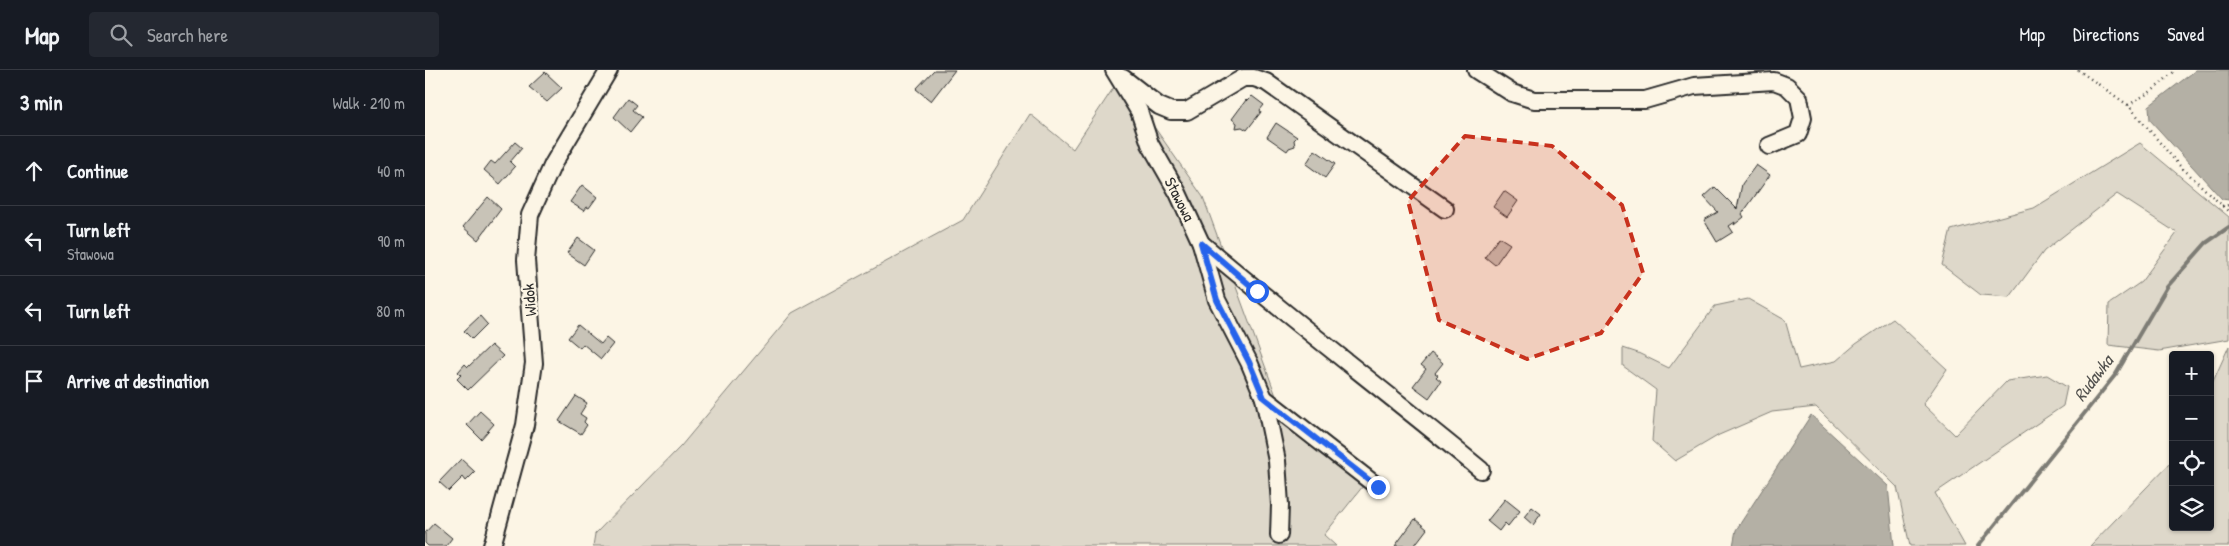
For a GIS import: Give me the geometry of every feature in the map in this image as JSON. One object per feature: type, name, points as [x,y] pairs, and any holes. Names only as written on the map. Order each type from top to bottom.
[{"type":"street","name":"Widok","points":[[492,546],[525,425],[535,363],[526,260],[530,215],[553,164],[609,70]]},
{"type":"street","points":[[1475,70],[1512,94],[1534,100],[1645,100],[1694,86],[1774,82],[1787,86],[1799,98],[1803,118],[1797,134],[1769,146]]},
{"type":"street","points":[[1115,71],[1159,106],[1171,111],[1187,111],[1243,78],[1254,78],[1266,82],[1445,209]]},
{"type":"street","name":"Stawowa","points":[[1115,71],[1139,111],[1150,144],[1178,193],[1201,243],[1217,300],[1249,362],[1264,398],[1277,462],[1281,505],[1279,535]]},
{"type":"street","points":[[1201,243],[1257,291],[1389,394],[1481,470]]},
{"type":"street","points":[[1264,398],[1378,487]]},
{"type":"path","points":[[2078,70],[2128,105],[2177,164],[2229,212]]},
{"type":"path","points":[[2128,105],[2152,92],[2176,70]]},
{"type":"path","points":[[2223,206],[2229,205]]},
{"type":"highlighted area","points":[[1465,136],[1552,146],[1622,205],[1643,273],[1601,333],[1527,359],[1439,320],[1408,201]]},
{"type":"shaded area","points":[[2196,70],[2229,70],[2229,200],[2222,199],[2150,120],[2149,106]]},
{"type":"shaded area","points":[[1120,78],[1203,197],[1279,404],[1371,476],[1324,535],[1336,546],[593,546],[595,534],[681,446],[792,313],[963,220],[1030,114],[1073,149]]},
{"type":"shaded area","points":[[2140,143],[2229,217],[2229,339],[2159,351],[2108,345],[2109,304],[2141,282],[2177,233],[2117,194],[2044,251],[2010,297],[1981,295],[1942,265],[1951,230],[2034,208]]},
{"type":"shaded area","points":[[1748,299],[1785,320],[1799,369],[1836,361],[1856,344],[1893,319],[1947,369],[1923,404],[1955,435],[2007,381],[2047,375],[2067,387],[2063,406],[1935,493],[1965,546],[1910,546],[1897,487],[1816,407],[1772,412],[1719,435],[1675,461],[1652,441],[1656,390],[1623,366],[1623,348],[1669,368],[1715,306]]},
{"type":"shaded area","points":[[2229,346],[2229,546],[2090,546],[2169,464],[2169,531],[2214,531],[2214,379]]},
{"type":"shaded area","points":[[1811,415],[1888,486],[1894,546],[1733,546],[1736,530]]},
{"type":"building","points":[[934,70],[955,70],[931,101],[916,89]]},
{"type":"building","points":[[545,72],[562,88],[547,102],[529,87]]},
{"type":"building","points":[[1252,96],[1264,105],[1260,110],[1261,112],[1247,130],[1242,127],[1236,128],[1237,123],[1232,119],[1246,100]]},
{"type":"building","points":[[628,98],[637,105],[633,110],[642,117],[630,132],[614,117]]},
{"type":"building","points":[[1276,123],[1297,137],[1294,140],[1295,146],[1287,151],[1267,137]]},
{"type":"building","points":[[515,142],[522,148],[510,162],[515,167],[500,184],[484,170],[491,161],[495,164]]},
{"type":"building","points":[[1315,150],[1335,164],[1325,178],[1306,164]]},
{"type":"building","points":[[1756,165],[1770,175],[1742,214],[1744,217],[1734,225],[1735,222],[1729,226],[1733,232],[1717,242],[1704,220],[1718,212],[1704,197],[1715,187],[1737,209],[1742,184]]},
{"type":"building","points":[[582,185],[597,197],[589,208],[587,207],[584,211],[570,202]]},
{"type":"building","points":[[1504,191],[1518,201],[1507,217],[1493,207]]},
{"type":"building","points":[[488,197],[501,209],[478,240],[463,227]]},
{"type":"building","points":[[1499,237],[1510,244],[1495,265],[1485,257]]},
{"type":"building","points":[[578,238],[594,250],[584,265],[567,253]]},
{"type":"building","points":[[480,316],[487,324],[472,339],[464,331]]},
{"type":"building","points":[[578,325],[601,344],[606,338],[613,344],[601,359],[583,344],[580,348],[568,338]]},
{"type":"building","points":[[491,345],[503,356],[468,390],[457,379],[461,375],[458,372],[465,364],[468,367]]},
{"type":"building","points":[[1431,353],[1443,363],[1435,373],[1438,375],[1436,377],[1441,381],[1429,398],[1413,386],[1426,369],[1421,365]]},
{"type":"building","points":[[576,396],[587,403],[580,414],[586,418],[584,422],[587,425],[581,434],[559,421]]},
{"type":"building","points":[[480,411],[494,424],[481,439],[467,425]]},
{"type":"building","points":[[461,459],[475,472],[466,481],[463,477],[449,491],[439,482]]},
{"type":"building","points":[[1505,499],[1520,511],[1508,526],[1505,523],[1499,531],[1487,521]]},
{"type":"building","points":[[1532,507],[1541,514],[1533,525],[1524,517]]},
{"type":"building","points":[[1415,519],[1427,529],[1414,546],[1395,546]]},
{"type":"building","points":[[434,523],[452,538],[446,546],[428,546],[425,543],[425,533]]},
{"type":"waterway","name":"Rudawka","points":[[1978,546],[2116,374],[2167,287],[2206,243],[2229,227]]},
{"type":"route","points":[[1257,291],[1201,243],[1217,300],[1249,362],[1264,398],[1378,487]]}]
